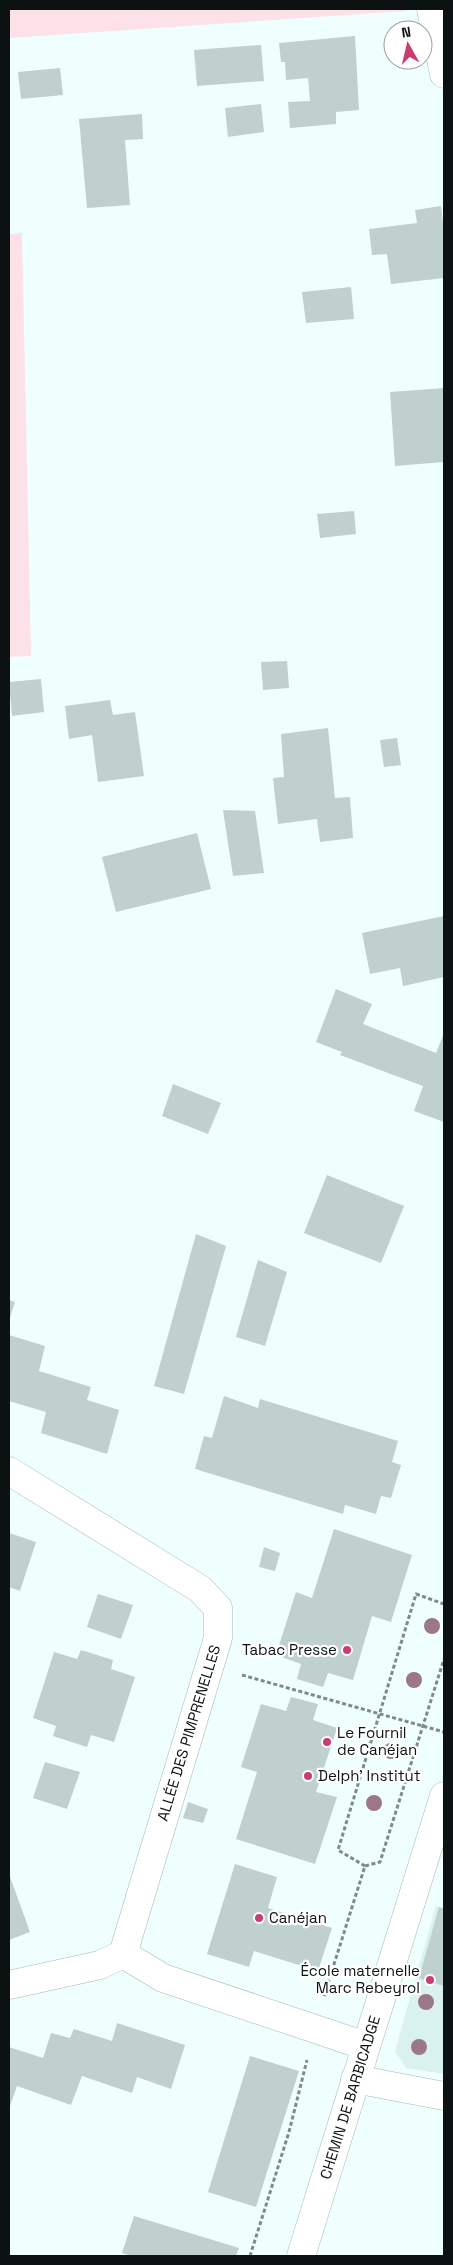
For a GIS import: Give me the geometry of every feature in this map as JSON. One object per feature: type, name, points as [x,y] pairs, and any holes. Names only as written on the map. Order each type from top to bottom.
[{"type":"street","points":[[431,9],[444,74]]},
{"type":"street","name":"ALLÉE DES PIMPRENELLES","points":[[9,1471],[200,1589],[218,1608],[218,1638],[123,1954]]},
{"type":"street","name":"CHEMIN DE BARBICADGE","points":[[301,2256],[444,1796]]},
{"type":"street","points":[[9,1985],[100,1965],[123,1954],[163,1978],[366,2046]]},
{"type":"street","points":[[355,2079],[444,2096]]},
{"type":"path","points":[[444,1604],[416,1594],[378,1713],[338,1850],[365,1866],[380,1862],[444,1659]]},
{"type":"path","points":[[210,1666],[444,1732]]},
{"type":"path","points":[[250,2256],[289,2132],[315,2028],[365,1866]]},
{"type":"shaded area","points":[[9,9],[405,9],[406,11],[9,38]]},
{"type":"shaded area","points":[[22,233],[31,656],[9,657],[9,234]]},
{"type":"shaded area","name":"École maternelle Marc Rebeyrol","points":[[436,1906],[444,1908],[444,2074],[406,2068],[395,2051]]},
{"type":"building","points":[[355,36],[359,110],[336,112],[336,124],[290,128],[288,102],[310,101],[308,78],[286,80],[285,62],[281,62],[279,43]]},
{"type":"building","points":[[261,45],[264,81],[197,86],[194,50]]},
{"type":"building","points":[[60,68],[63,95],[21,99],[18,72]]},
{"type":"building","points":[[261,104],[264,132],[228,137],[225,108]]},
{"type":"building","points":[[142,114],[143,139],[125,140],[130,205],[87,208],[79,119]]},
{"type":"building","points":[[441,206],[444,232],[444,278],[391,284],[387,254],[372,255],[369,229],[417,223],[415,210]]},
{"type":"building","points":[[351,287],[354,319],[306,323],[302,292]]},
{"type":"building","points":[[444,388],[444,462],[395,466],[390,392]]},
{"type":"building","points":[[354,511],[356,534],[320,538],[317,514]]},
{"type":"building","points":[[287,661],[289,688],[263,690],[261,662]]},
{"type":"building","points":[[41,679],[44,712],[12,716],[9,682]]},
{"type":"building","points":[[110,700],[113,715],[135,712],[144,776],[98,782],[92,735],[69,739],[65,706]]},
{"type":"building","points":[[328,728],[335,798],[350,797],[353,838],[320,842],[317,819],[278,824],[273,778],[284,777],[281,734]]},
{"type":"building","points":[[397,738],[401,765],[384,767],[380,740]]},
{"type":"building","points":[[223,810],[255,811],[264,873],[233,876]]},
{"type":"building","points":[[197,833],[211,889],[116,912],[102,857]]},
{"type":"building","points":[[444,916],[444,977],[403,986],[400,968],[370,974],[362,933]]},
{"type":"building","points":[[336,989],[372,1004],[363,1024],[436,1053],[444,1033],[444,1122],[414,1111],[423,1086],[340,1055],[342,1052],[316,1042]]},
{"type":"building","points":[[173,1084],[221,1103],[208,1134],[162,1116]]},
{"type":"building","points":[[327,1175],[404,1206],[381,1263],[304,1233]]},
{"type":"building","points":[[196,1234],[226,1246],[184,1394],[154,1386]]},
{"type":"building","points":[[258,1260],[287,1272],[265,1346],[236,1337]]},
{"type":"building","points":[[9,1300],[15,1302],[9,1321]]},
{"type":"building","points":[[9,1335],[45,1346],[39,1371],[91,1387],[87,1400],[119,1410],[107,1454],[41,1433],[46,1412],[9,1401]]},
{"type":"building","points":[[224,1396],[258,1408],[260,1399],[398,1441],[392,1462],[401,1465],[391,1498],[381,1496],[376,1514],[345,1505],[343,1514],[195,1469],[204,1436],[212,1438]]},
{"type":"building","points":[[334,1529],[412,1555],[391,1622],[372,1616],[353,1680],[328,1673],[323,1687],[297,1679],[301,1664],[276,1655],[296,1592],[312,1598]]},
{"type":"building","points":[[9,1533],[36,1542],[20,1591],[9,1587]]},
{"type":"building","points":[[264,1547],[280,1553],[275,1571],[259,1567]]},
{"type":"building","points":[[98,1594],[133,1605],[121,1639],[87,1627]]},
{"type":"building","points":[[81,1650],[113,1660],[111,1669],[135,1677],[114,1742],[91,1735],[87,1747],[53,1736],[56,1726],[33,1718],[54,1652],[77,1659]]},
{"type":"building","points":[[291,1697],[318,1704],[313,1720],[337,1728],[316,1792],[337,1797],[315,1864],[236,1839],[257,1772],[241,1767],[261,1704],[286,1711]]},
{"type":"building","points":[[45,1762],[80,1772],[67,1809],[33,1798]]},
{"type":"building","points":[[188,1802],[208,1809],[203,1823],[183,1818]]},
{"type":"building","name":"Canéjan","points":[[235,1864],[277,1877],[268,1908],[332,1928],[318,1971],[254,1951],[249,1967],[207,1954]]},
{"type":"building","points":[[9,1874],[30,1932],[9,1940]]},
{"type":"building","name":"École maternelle Marc Rebeyrol","points":[[439,1907],[444,1909],[444,1986],[419,1978]]},
{"type":"building","points":[[117,2023],[185,2045],[171,2089],[137,2077],[132,2093],[82,2076],[71,2105],[17,2086],[9,2109],[9,2047],[43,2058],[51,2033],[70,2038],[74,2029],[112,2041]]},
{"type":"building","points":[[250,2056],[299,2071],[256,2207],[208,2192]]},
{"type":"building","points":[[134,2216],[239,2248],[236,2256],[131,2256],[122,2253]]},
{"type":"place","name":"Tabac Presse","points":[[347,1650]]},
{"type":"place","name":"Le Fournil de Canéjan","points":[[327,1742]]},
{"type":"place","name":"Delph' Institut","points":[[308,1776]]},
{"type":"place","name":"Canéjan","points":[[259,1918]]},
{"type":"place","name":"École maternelle Marc Rebeyrol","points":[[430,1980]]}]
